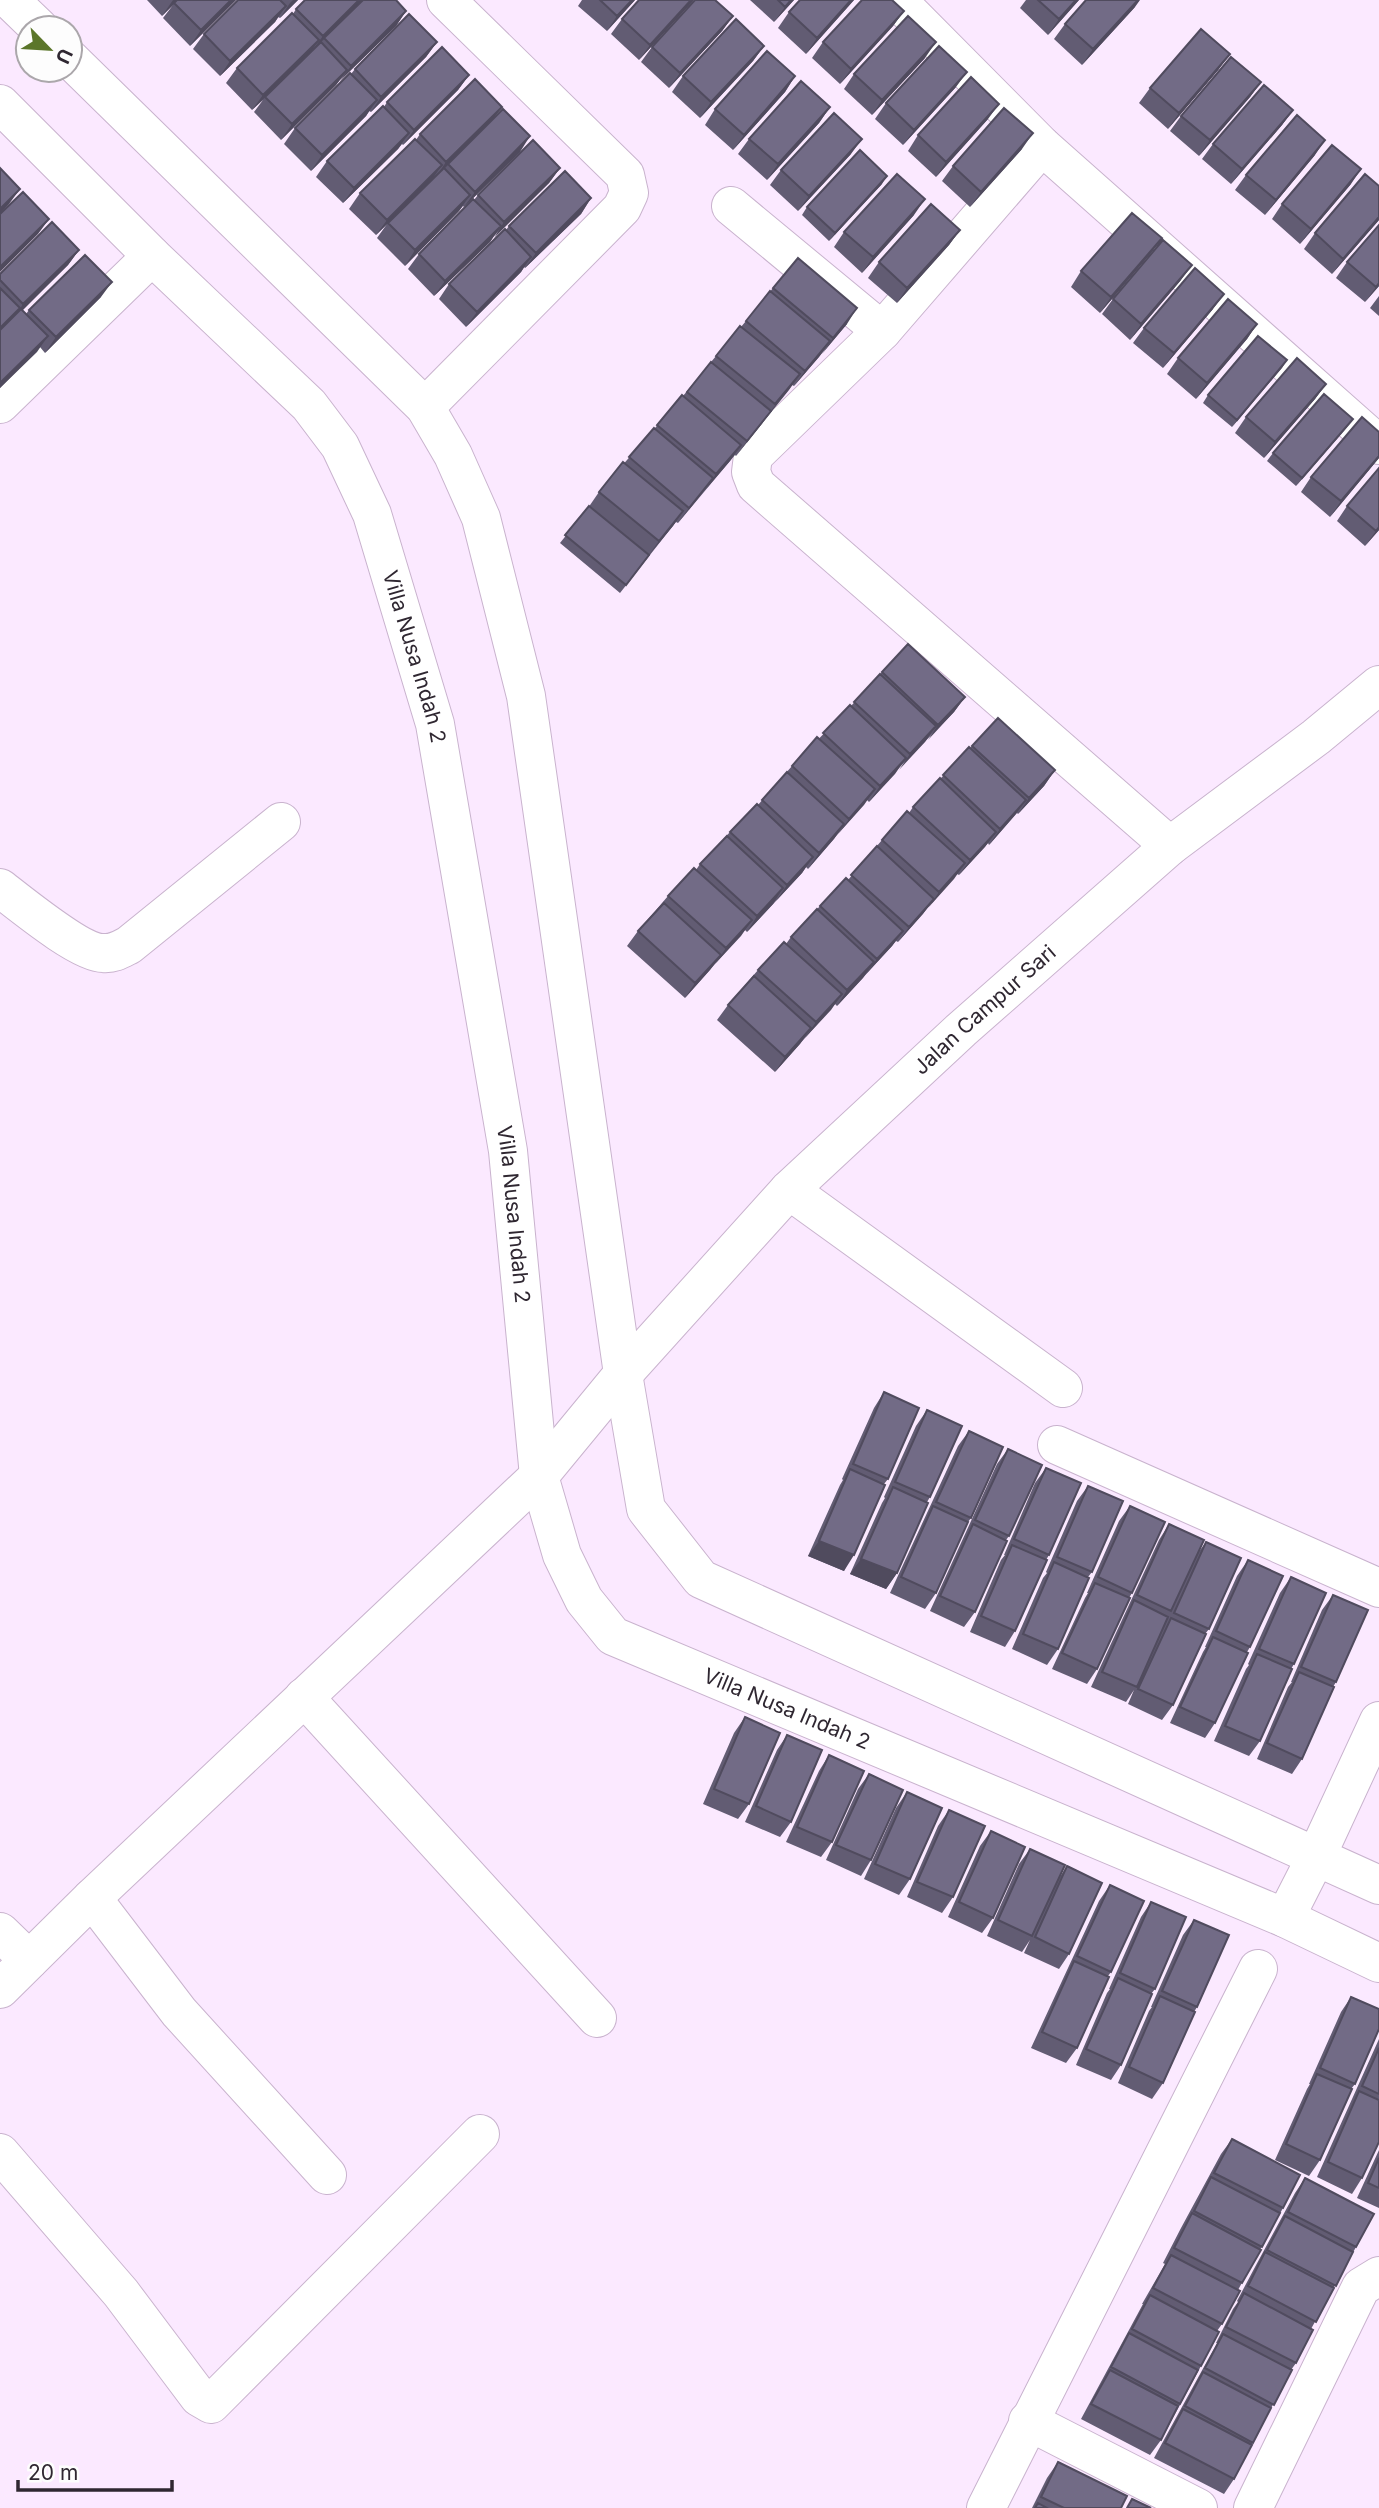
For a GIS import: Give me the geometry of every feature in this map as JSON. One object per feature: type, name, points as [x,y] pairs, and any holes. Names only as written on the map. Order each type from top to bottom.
[{"type":"street","points":[[10,0],[24,14]]},
{"type":"street","points":[[425,407],[622,208],[629,193],[625,175],[446,0]]},
{"type":"street","points":[[897,0],[1042,146],[1379,445]]},
{"type":"street","points":[[84,72],[425,407],[453,455],[481,518],[526,696],[623,1374],[646,1509],[701,1579],[1379,1885]]},
{"type":"street","name":"Villa Nusa Indah 2","points":[[0,104],[152,256],[309,405],[340,446],[372,514],[435,724],[508,1151],[539,1476],[562,1555],[584,1600],[613,1636],[1285,1918],[1379,1963]]},
{"type":"street","points":[[1042,146],[882,331],[753,456],[751,472],[756,485],[1170,846]]},
{"type":"street","points":[[731,206],[882,331]]},
{"type":"street","points":[[0,404],[152,256]]},
{"type":"street","name":"Jalan Campur Sari","points":[[0,1989],[92,1898],[539,1476],[623,1374],[789,1190],[961,1030],[1170,846],[1316,737],[1379,685]]},
{"type":"street","points":[[0,888],[76,943],[101,954],[116,952],[129,945],[281,822]]},
{"type":"street","points":[[789,1190],[1063,1388]]},
{"type":"street","points":[[1057,1445],[1379,1588]]},
{"type":"street","points":[[304,1697],[597,2018]]},
{"type":"street","points":[[1285,1918],[1317,1856],[1379,1721]]},
{"type":"street","points":[[92,1898],[179,2012],[327,2175]]},
{"type":"street","points":[[0,1931],[29,1960]]},
{"type":"street","points":[[986,2508],[1258,1969]]},
{"type":"street","points":[[0,2152],[121,2293],[199,2397],[211,2404],[480,2134]]},
{"type":"street","points":[[1253,2508],[1361,2287],[1379,2276]]},
{"type":"street","points":[[1028,2421],[1198,2508]]},
{"type":"building","points":[[177,0],[231,0],[201,30],[174,3]]},
{"type":"building","points":[[238,0],[280,0],[286,6],[230,61],[204,34]]},
{"type":"building","points":[[305,0],[359,0],[323,36],[296,9]]},
{"type":"building","points":[[363,0],[396,0],[406,11],[351,66],[324,38]]},
{"type":"building","points":[[600,0],[632,0],[617,16]]},
{"type":"building","points":[[639,0],[691,0],[650,45],[622,19]]},
{"type":"building","points":[[695,0],[715,0],[733,16],[680,73],[652,47]]},
{"type":"building","points":[[778,0],[791,0],[785,7]]},
{"type":"building","points":[[800,0],[851,0],[817,38],[789,12]]},
{"type":"building","points":[[862,0],[892,0],[904,11],[851,69],[823,42]]},
{"type":"building","points":[[1038,0],[1076,0],[1059,19]]},
{"type":"building","points":[[1086,0],[1138,0],[1093,49],[1065,24]]},
{"type":"building","points":[[292,13],[319,40],[263,95],[237,68]]},
{"type":"building","points":[[409,14],[437,42],[381,97],[355,69]]},
{"type":"building","points":[[908,16],[936,42],[882,100],[854,74]]},
{"type":"building","points":[[736,19],[764,46],[711,102],[683,76]]},
{"type":"building","points":[[1201,29],[1230,54],[1179,113],[1150,88]]},
{"type":"building","points":[[321,42],[347,70],[292,124],[265,97]]},
{"type":"building","points":[[939,46],[967,72],[914,130],[886,103]]},
{"type":"building","points":[[442,47],[469,75],[414,130],[387,102]]},
{"type":"building","points":[[767,51],[795,76],[744,135],[715,109]]},
{"type":"building","points":[[1231,57],[1261,82],[1210,140],[1181,116]]},
{"type":"building","points":[[350,73],[377,100],[322,155],[295,128]]},
{"type":"building","points":[[971,77],[999,104],[946,162],[918,135]]},
{"type":"building","points":[[475,79],[502,107],[446,162],[420,134]]},
{"type":"building","points":[[801,81],[830,107],[778,164],[749,139]]},
{"type":"building","points":[[1264,85],[1293,110],[1242,169],[1213,144]]},
{"type":"building","points":[[383,106],[409,133],[354,188],[327,161]]},
{"type":"building","points":[[1004,108],[1033,133],[981,192],[953,166]]},
{"type":"building","points":[[503,109],[530,136],[475,192],[448,164]]},
{"type":"building","points":[[834,113],[862,139],[809,196],[781,170]]},
{"type":"building","points":[[1297,115],[1325,140],[1276,200],[1246,175]]},
{"type":"building","points":[[415,139],[442,165],[387,220],[360,193]]},
{"type":"building","points":[[533,140],[560,168],[504,222],[478,195]]},
{"type":"building","points":[[1332,145],[1361,169],[1311,229],[1282,204]]},
{"type":"building","points":[[860,150],[887,176],[835,233],[807,207]]},
{"type":"building","points":[[0,168],[20,189],[0,209]]},
{"type":"building","points":[[444,168],[470,195],[415,250],[388,223]]},
{"type":"building","points":[[565,171],[591,198],[536,253],[509,226]]},
{"type":"building","points":[[897,174],[925,199],[873,257],[844,232]]},
{"type":"building","points":[[1365,174],[1379,186],[1379,217],[1343,259],[1315,233]]},
{"type":"building","points":[[23,192],[49,219],[0,267],[0,214]]},
{"type":"building","points":[[473,199],[501,226],[445,281],[419,254]]},
{"type":"building","points":[[931,204],[960,230],[907,288],[879,262]]},
{"type":"building","points":[[1132,213],[1162,238],[1111,297],[1081,271]]},
{"type":"building","points":[[52,222],[79,250],[23,304],[0,280],[0,274]]},
{"type":"building","points":[[1379,225],[1379,283],[1376,287],[1347,262]]},
{"type":"building","points":[[505,229],[531,257],[477,312],[449,284]]},
{"type":"building","points":[[1163,240],[1192,265],[1141,324],[1113,299]]},
{"type":"building","points":[[85,255],[112,282],[56,337],[29,310]]},
{"type":"building","points":[[798,258],[857,308],[833,338],[773,288]]},
{"type":"building","points":[[1195,268],[1224,294],[1174,353],[1144,328]]},
{"type":"building","points":[[0,288],[20,308],[0,328]]},
{"type":"building","points":[[770,291],[830,341],[805,371],[746,321]]},
{"type":"building","points":[[1228,299],[1257,324],[1207,383],[1178,358]]},
{"type":"building","points":[[21,309],[48,336],[0,383],[0,330]]},
{"type":"building","points":[[740,326],[800,374],[775,404],[716,356]]},
{"type":"building","points":[[1258,336],[1287,360],[1237,420],[1208,395]]},
{"type":"building","points":[[1297,358],[1326,384],[1275,442],[1246,417]]},
{"type":"building","points":[[711,362],[771,411],[747,441],[687,392]]},
{"type":"building","points":[[1324,394],[1353,419],[1302,478],[1273,453]]},
{"type":"building","points":[[682,395],[741,445],[716,474],[657,425]]},
{"type":"building","points":[[1362,417],[1379,432],[1379,456],[1341,501],[1311,477]]},
{"type":"building","points":[[654,428],[713,478],[689,508],[629,457]]},
{"type":"building","points":[[623,462],[683,511],[659,541],[599,492]]},
{"type":"building","points":[[1379,468],[1379,527],[1376,531],[1347,506]]},
{"type":"building","points":[[589,506],[649,555],[626,585],[565,535]]},
{"type":"building","points":[[908,644],[965,697],[938,725],[882,672]]},
{"type":"building","points":[[880,674],[936,726],[910,754],[854,702]]},
{"type":"building","points":[[850,705],[906,758],[880,786],[823,733]]},
{"type":"building","points":[[998,718],[1055,770],[1029,798],[972,746]]},
{"type":"building","points":[[817,737],[875,789],[849,819],[792,766]]},
{"type":"building","points":[[969,747],[1026,800],[1000,829],[943,775]]},
{"type":"building","points":[[787,772],[844,824],[819,853],[762,800]]},
{"type":"building","points":[[940,778],[996,832],[970,860],[913,807]]},
{"type":"building","points":[[757,804],[813,857],[787,885],[730,832]]},
{"type":"building","points":[[907,811],[965,863],[939,892],[882,840]]},
{"type":"building","points":[[727,836],[783,888],[757,916],[700,864]]},
{"type":"building","points":[[877,846],[934,899],[909,927],[851,875]]},
{"type":"building","points":[[694,868],[752,920],[726,948],[668,896]]},
{"type":"building","points":[[846,878],[903,931],[877,959],[820,906]]},
{"type":"building","points":[[664,903],[721,955],[695,983],[638,931]]},
{"type":"building","points":[[817,909],[874,962],[847,990],[791,937]]},
{"type":"building","points":[[784,942],[842,994],[816,1022],[758,970]]},
{"type":"building","points":[[754,976],[811,1028],[785,1057],[728,1005]]},
{"type":"building","points":[[884,1392],[919,1408],[888,1479],[853,1464]]},
{"type":"building","points":[[927,1410],[962,1426],[930,1497],[895,1482]]},
{"type":"building","points":[[969,1431],[1003,1447],[971,1518],[936,1502]]},
{"type":"building","points":[[1008,1449],[1042,1465],[1009,1536],[975,1520]]},
{"type":"building","points":[[1046,1468],[1081,1483],[1049,1555],[1014,1539]]},
{"type":"building","points":[[850,1469],[885,1485],[854,1555],[819,1541]]},
{"type":"building","points":[[1088,1486],[1123,1501],[1092,1572],[1057,1557]]},
{"type":"building","points":[[893,1487],[928,1503],[897,1573],[861,1559]]},
{"type":"building","points":[[933,1506],[968,1522],[936,1593],[901,1577]]},
{"type":"building","points":[[1130,1506],[1165,1522],[1132,1593],[1098,1577]]},
{"type":"building","points":[[973,1524],[1007,1541],[975,1612],[940,1596]]},
{"type":"building","points":[[1169,1524],[1204,1540],[1171,1611],[1137,1595]]},
{"type":"building","points":[[1206,1542],[1241,1558],[1209,1629],[1174,1613]]},
{"type":"building","points":[[1012,1545],[1047,1560],[1015,1631],[981,1616]]},
{"type":"building","points":[[1248,1560],[1283,1576],[1250,1647],[1216,1631]]},
{"type":"building","points":[[1054,1562],[1089,1578],[1058,1649],[1023,1634]]},
{"type":"building","points":[[1291,1577],[1326,1593],[1294,1664],[1259,1649]]},
{"type":"building","points":[[1095,1583],[1130,1598],[1097,1669],[1062,1653]]},
{"type":"building","points":[[1333,1595],[1368,1610],[1336,1682],[1301,1667]]},
{"type":"building","points":[[1134,1600],[1168,1617],[1137,1687],[1102,1672]]},
{"type":"building","points":[[1171,1618],[1206,1634],[1173,1705],[1138,1689]]},
{"type":"building","points":[[1213,1637],[1248,1653],[1215,1723],[1180,1707]]},
{"type":"building","points":[[1257,1654],[1292,1669],[1260,1741],[1225,1726]]},
{"type":"building","points":[[1299,1672],[1334,1687],[1302,1759],[1267,1743]]},
{"type":"building","points":[[745,1717],[780,1733],[749,1804],[714,1789]]},
{"type":"building","points":[[787,1735],[822,1750],[791,1822],[756,1806]]},
{"type":"building","points":[[829,1755],[864,1771],[832,1842],[797,1827]]},
{"type":"building","points":[[869,1774],[903,1790],[871,1860],[836,1845]]},
{"type":"building","points":[[907,1792],[942,1808],[910,1879],[875,1864]]},
{"type":"building","points":[[949,1810],[985,1826],[953,1897],[917,1882]]},
{"type":"building","points":[[991,1831],[1025,1847],[993,1918],[959,1902]]},
{"type":"building","points":[[1030,1849],[1065,1865],[1032,1936],[998,1920]]},
{"type":"building","points":[[1067,1866],[1102,1883],[1069,1954],[1035,1937]]},
{"type":"building","points":[[1110,1885],[1144,1901],[1111,1972],[1077,1956]]},
{"type":"building","points":[[1151,1902],[1186,1917],[1155,1989],[1120,1973]]},
{"type":"building","points":[[1194,1920],[1229,1935],[1197,2007],[1162,1991]]},
{"type":"building","points":[[1074,1961],[1109,1977],[1077,2048],[1042,2032]]},
{"type":"building","points":[[1118,1978],[1152,1994],[1121,2065],[1086,2049]]},
{"type":"building","points":[[1160,1996],[1195,2012],[1163,2083],[1129,2067]]},
{"type":"building","points":[[1351,1997],[1379,2009],[1379,2029],[1355,2084],[1320,2068]]},
{"type":"building","points":[[1379,2048],[1379,2094],[1362,2086]]},
{"type":"building","points":[[1317,2074],[1352,2089],[1320,2160],[1286,2144]]},
{"type":"building","points":[[1359,2091],[1379,2100],[1379,2142],[1362,2178],[1328,2162]]},
{"type":"building","points":[[1232,2139],[1300,2175],[1283,2208],[1214,2173]]},
{"type":"building","points":[[1379,2158],[1379,2188],[1368,2183]]},
{"type":"building","points":[[1211,2177],[1280,2213],[1262,2247],[1194,2211]]},
{"type":"building","points":[[1305,2178],[1374,2214],[1356,2247],[1288,2212]]},
{"type":"building","points":[[1192,2213],[1261,2250],[1242,2283],[1174,2248]]},
{"type":"building","points":[[1285,2216],[1353,2252],[1336,2286],[1267,2250]]},
{"type":"building","points":[[1265,2252],[1334,2288],[1316,2322],[1248,2286]]},
{"type":"building","points":[[1171,2255],[1240,2291],[1222,2324],[1153,2288]]},
{"type":"building","points":[[1244,2293],[1313,2330],[1296,2363],[1226,2327]]},
{"type":"building","points":[[1150,2295],[1219,2332],[1201,2366],[1132,2329]]},
{"type":"building","points":[[1129,2333],[1198,2370],[1180,2404],[1111,2367]]},
{"type":"building","points":[[1223,2334],[1292,2370],[1274,2405],[1205,2368]]},
{"type":"building","points":[[1110,2370],[1178,2406],[1161,2440],[1091,2404]]},
{"type":"building","points":[[1203,2372],[1271,2408],[1253,2443],[1185,2406]]},
{"type":"building","points":[[1183,2409],[1252,2445],[1234,2479],[1165,2443]]},
{"type":"building","points":[[1058,2462],[1127,2496],[1121,2508],[1064,2508],[1041,2497]]},
{"type":"building","points":[[1132,2499],[1151,2508],[1127,2508]]}]
